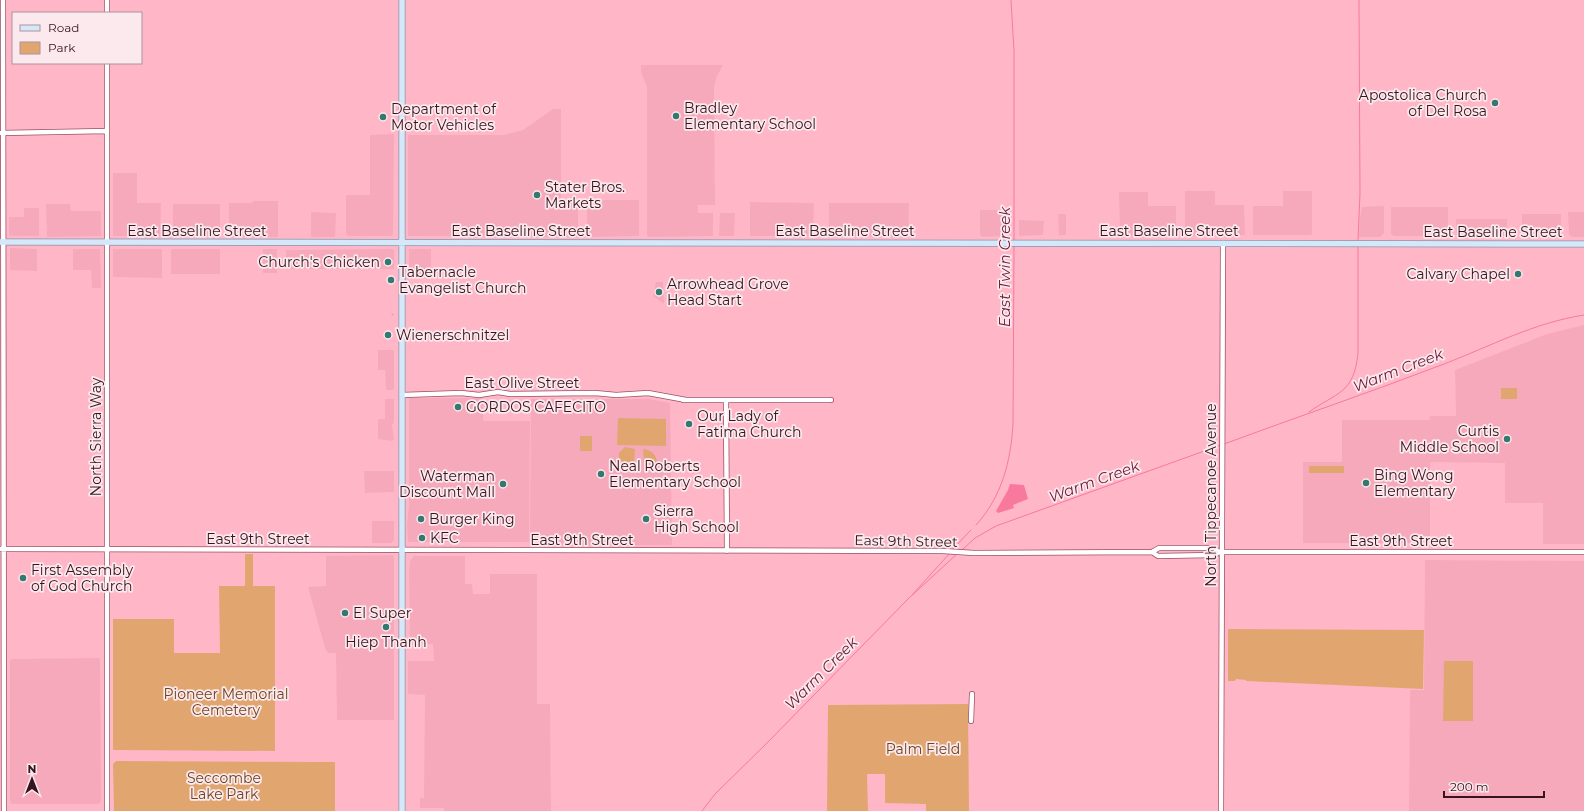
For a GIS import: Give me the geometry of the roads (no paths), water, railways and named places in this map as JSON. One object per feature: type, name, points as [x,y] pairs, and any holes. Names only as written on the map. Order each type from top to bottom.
[{"type":"main road","points":[[402,0],[402,811]]},
{"type":"main road","name":"East Baseline Street","points":[[2,242],[1584,244]]},
{"type":"street","points":[[3,0],[2,550],[4,811]]},
{"type":"street","points":[[107,12],[108,0]]},
{"type":"street","name":"North Sierra Way","points":[[107,64],[108,811]]},
{"type":"street","points":[[2,132],[107,130]]},
{"type":"street","name":"North Tippecanoe Avenue","points":[[1221,811],[1220,552],[1223,243]]},
{"type":"street","name":"East Olive Street","points":[[402,395],[461,393],[479,394],[498,392],[510,394],[643,394],[676,400],[831,400]]},
{"type":"street","points":[[726,400],[727,550]]},
{"type":"street","name":"East 9th Street","points":[[2,550],[727,550],[943,551],[974,553],[1152,552],[1159,548],[1214,548],[1220,552]]},
{"type":"street","name":"East 9th Street","points":[[1152,552],[1158,556],[1215,555],[1220,552],[1584,552]]},
{"type":"street","points":[[971,721],[972,694]]},
{"type":"waterway","name":"East Twin Creek","points":[[1011,0],[1014,51],[1014,241]]},
{"type":"waterway","points":[[1358,241],[1360,193],[1359,0]]},
{"type":"waterway","name":"East Twin Creek","points":[[976,525],[985,514],[1004,478],[1012,438],[1014,246]]},
{"type":"waterway","points":[[1309,412],[1336,395],[1353,377],[1358,353],[1358,247]]},
{"type":"waterway","name":"Warm Creek","points":[[1224,444],[1444,364],[1530,329],[1584,315]]},
{"type":"waterway","name":"Warm Creek","points":[[962,550],[975,538],[996,526],[1221,445]]},
{"type":"waterway","name":"East Twin Creek","points":[[952,550],[971,530]]},
{"type":"waterway","name":"Warm Creek","points":[[912,595],[950,553]]},
{"type":"waterway","name":"Warm Creek","points":[[702,811],[715,794],[908,599],[958,553]]},
{"type":"place","name":"Apostolica Church of Del Rosa","points":[[1495,103]]},
{"type":"place","name":"Bradley Elementary School","points":[[676,116]]},
{"type":"place","name":"Department of Motor Vehicles","points":[[383,117]]},
{"type":"place","name":"Stater Bros. Markets","points":[[537,195]]},
{"type":"place","name":"Church's Chicken","points":[[388,262]]},
{"type":"place","name":"Calvary Chapel","points":[[1518,274]]},
{"type":"place","name":"Tabernacle Evangelist Church","points":[[391,280]]},
{"type":"place","name":"Arrowhead Grove Head Start","points":[[659,292]]},
{"type":"place","name":"Wienerschnitzel","points":[[388,335]]},
{"type":"place","name":"GORDOS CAFECITO","points":[[458,407]]},
{"type":"place","name":"Our Lady of Fatima Church","points":[[689,424]]},
{"type":"place","name":"Curtis Middle School","points":[[1507,439]]},
{"type":"place","name":"Neal Roberts Elementary School","points":[[601,474]]},
{"type":"place","name":"Bing Wong Elementary","points":[[1366,483]]},
{"type":"place","name":"Waterman Discount Mall","points":[[503,484]]},
{"type":"place","name":"Burger King","points":[[421,519]]},
{"type":"place","name":"Sierra High School","points":[[646,519]]},
{"type":"place","name":"KFC","points":[[422,538]]},
{"type":"place","name":"First Assembly of God Church","points":[[23,578]]},
{"type":"place","name":"El Super","points":[[345,613]]},
{"type":"place","name":"Hiep Thanh","points":[[386,627]]},
{"type":"park label","name":"Pioneer Memorial Cemetery","points":[[226,702]]},
{"type":"park label","name":"Palm Field","points":[[923,749]]},
{"type":"park label","name":"Seccombe Lake Park","points":[[224,786]]}]
